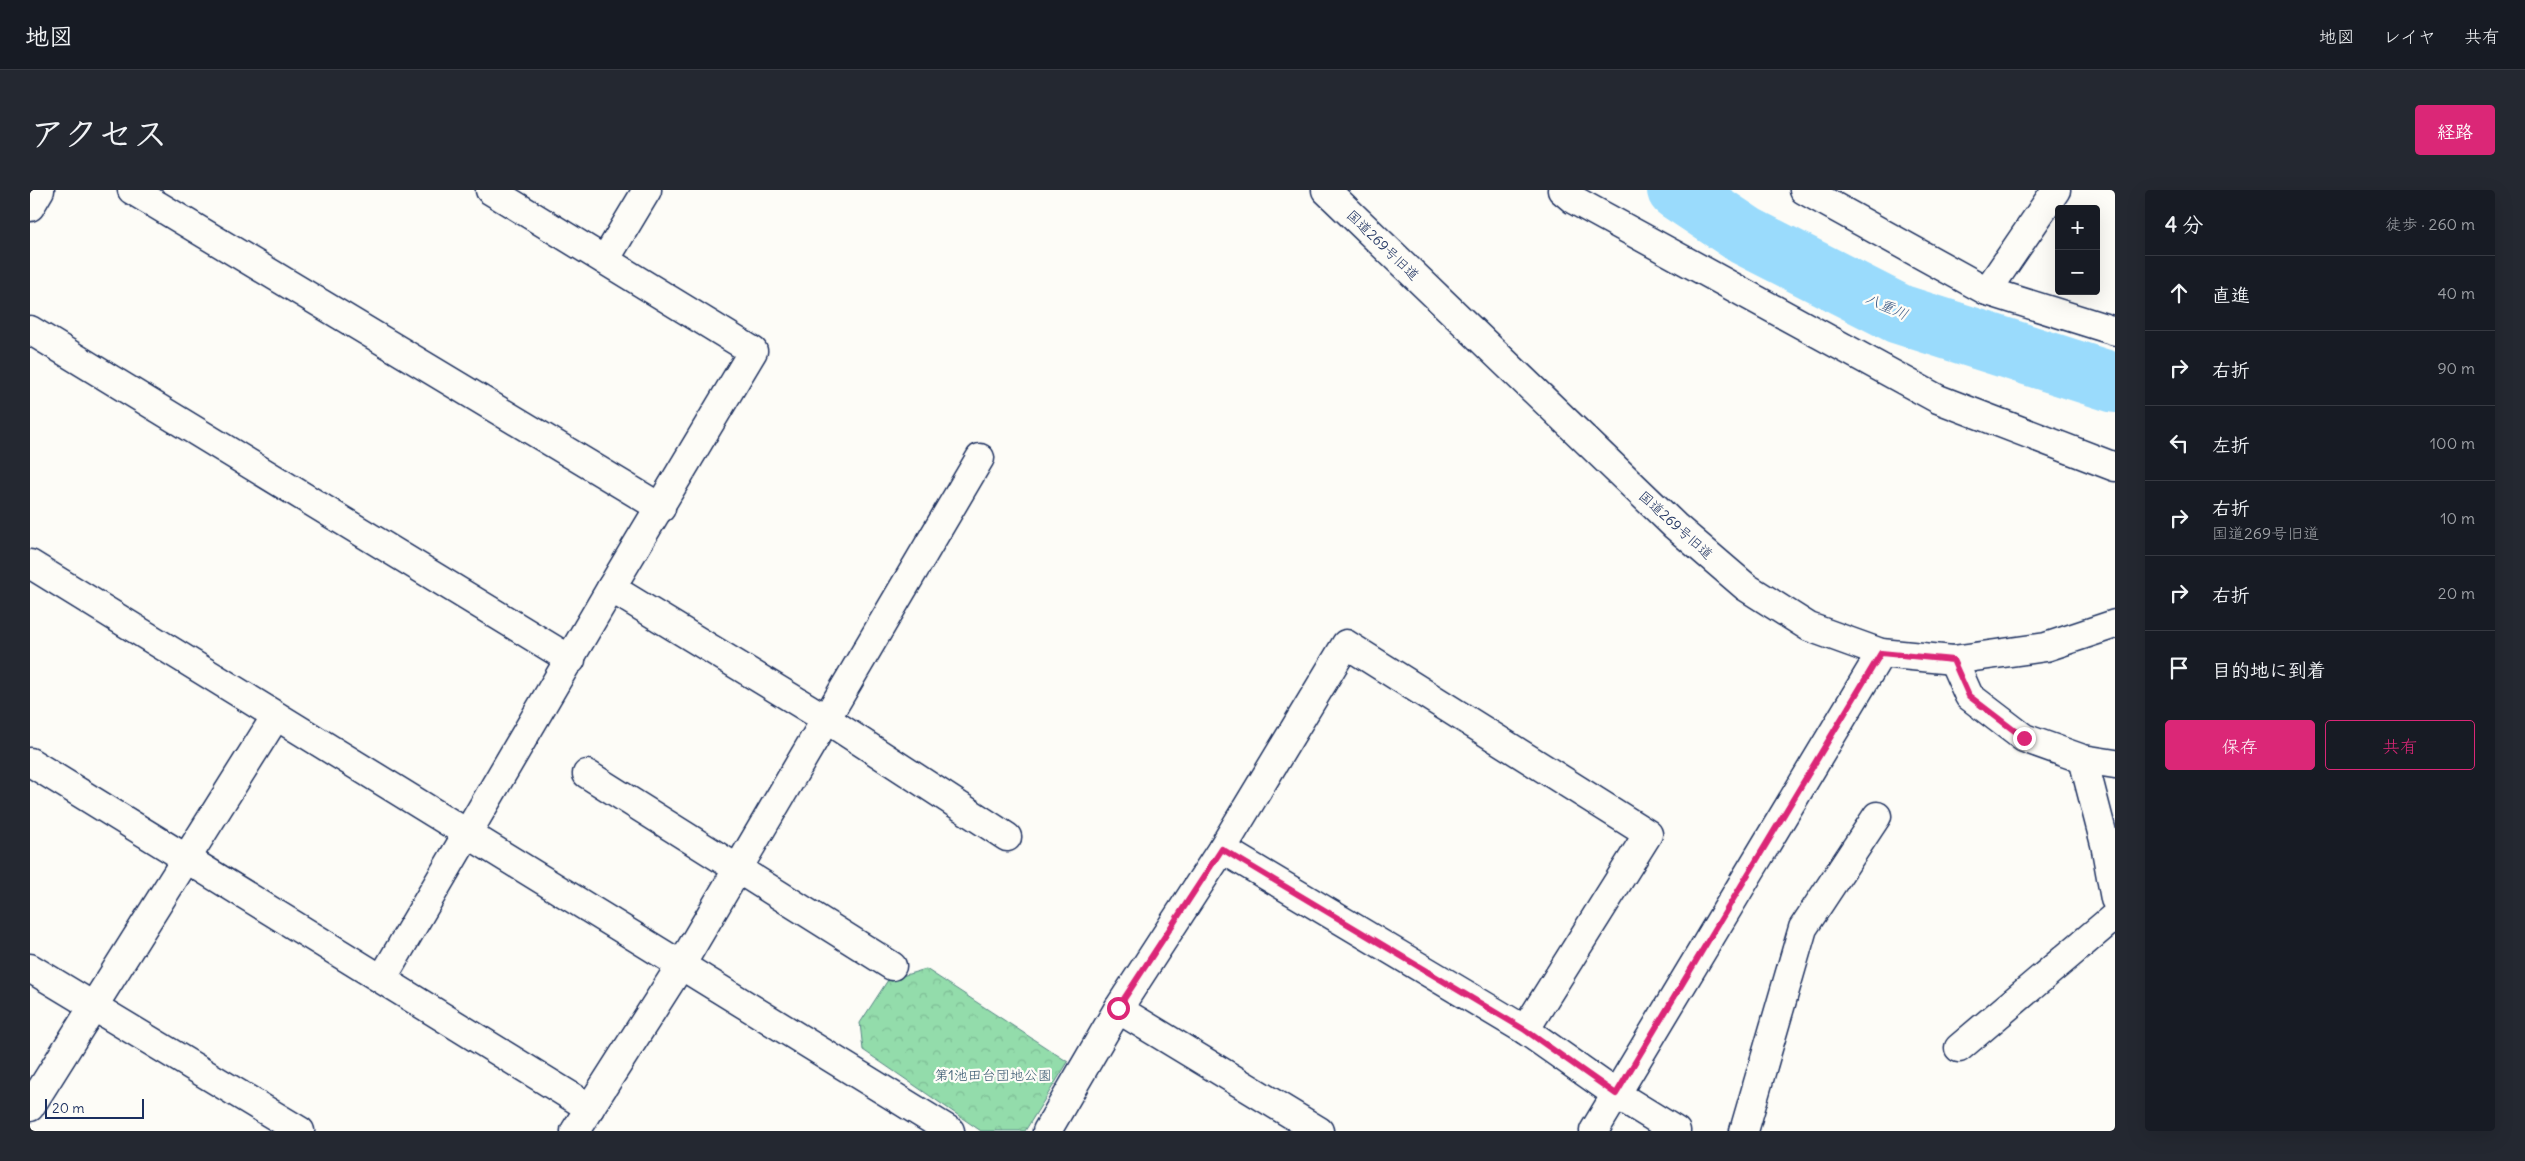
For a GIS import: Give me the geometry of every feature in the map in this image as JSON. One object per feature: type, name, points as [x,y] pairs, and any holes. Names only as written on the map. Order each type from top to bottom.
[{"type":"street","points":[[30,207],[40,190]]},
{"type":"street","points":[[132,190],[661,508]]},
{"type":"street","points":[[382,979],[571,660],[611,588],[754,351],[490,190]]},
{"type":"street","points":[[605,260],[647,190]]},
{"type":"street","name":"国道269号旧道","points":[[1326,190],[1674,526],[1746,587],[1809,627],[1881,653],[1953,660],[2046,647],[2115,624]]},
{"type":"street","points":[[1562,190],[1574,200],[1938,399],[2115,467]]},
{"type":"street","points":[[1804,190],[1987,291],[2115,331]]},
{"type":"street","points":[[1987,291],[2056,190]]},
{"type":"street","points":[[30,330],[571,660]]},
{"type":"street","points":[[576,1131],[680,965],[980,458]]},
{"type":"street","points":[[30,564],[950,1131]]},
{"type":"street","points":[[611,588],[826,719],[1007,837]]},
{"type":"street","points":[[1047,1131],[1118,1008],[1222,849],[1346,644],[1648,834],[1525,1030]]},
{"type":"street","points":[[1594,1131],[1881,653]]},
{"type":"street","points":[[1953,660],[1969,696],[2024,738],[2083,758],[2115,764]]},
{"type":"street","points":[[30,1107],[276,716]]},
{"type":"street","points":[[2083,758],[2105,844],[2115,899]]},
{"type":"street","points":[[30,762],[590,1108]]},
{"type":"street","points":[[587,774],[892,966]]},
{"type":"street","points":[[1744,1131],[1803,928],[1877,816]]},
{"type":"street","points":[[1222,849],[1525,1030],[1616,1094],[1676,1131]]},
{"type":"street","points":[[1959,1048],[2115,916]]},
{"type":"street","points":[[30,968],[300,1131]]},
{"type":"street","points":[[1118,1008],[1319,1131]]},
{"type":"green space","name":"第1池田台団地公園","points":[[926,969],[1068,1062],[1025,1131],[981,1131],[863,1050],[860,1023],[888,980]]},
{"type":"waterway","name":"八重川","points":[[1677,190],[1746,236],[1899,314],[2115,383]]},
{"type":"route","points":[[1118,1008],[1222,849],[1525,1030],[1616,1094],[1881,653],[1953,660],[1969,696],[2024,738]]}]
